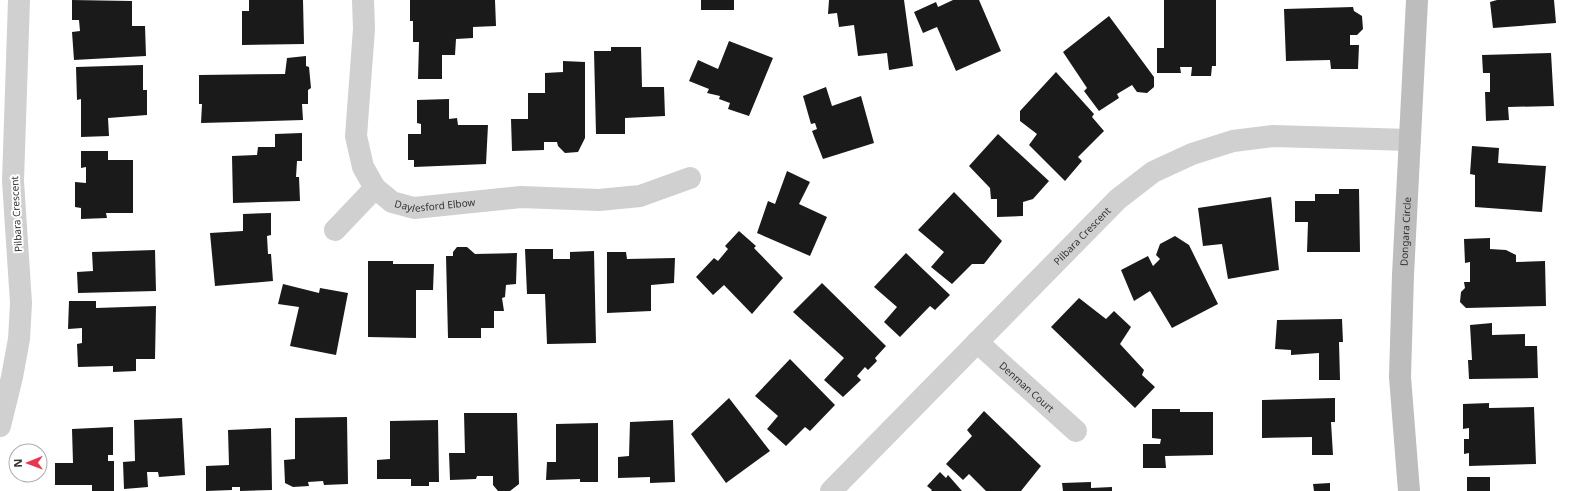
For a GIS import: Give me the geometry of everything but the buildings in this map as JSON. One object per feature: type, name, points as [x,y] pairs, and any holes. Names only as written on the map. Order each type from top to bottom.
[{"type":"street","name":"Pilbara Crescent","points":[[0,426],[15,362],[21,303],[13,181],[19,0]]},
{"type":"street","name":"Daylesford Elbow","points":[[363,0],[364,29],[356,136],[363,167],[375,188],[392,202],[414,208],[521,197],[599,200],[640,196],[690,178]]},
{"type":"street","name":"Dongara Circle","points":[[1409,491],[1400,377],[1403,276],[1418,0]]},
{"type":"street","name":"Pilbara Crescent","points":[[831,491],[1118,200],[1153,172],[1192,154],[1233,141],[1273,136],[1410,140]]},
{"type":"street","points":[[335,230],[375,188]]},
{"type":"street","name":"Denman Court","points":[[977,342],[1076,431]]},
{"type":"street","name":"Dongara Circle","points":[[1403,491],[1407,464]]}]
